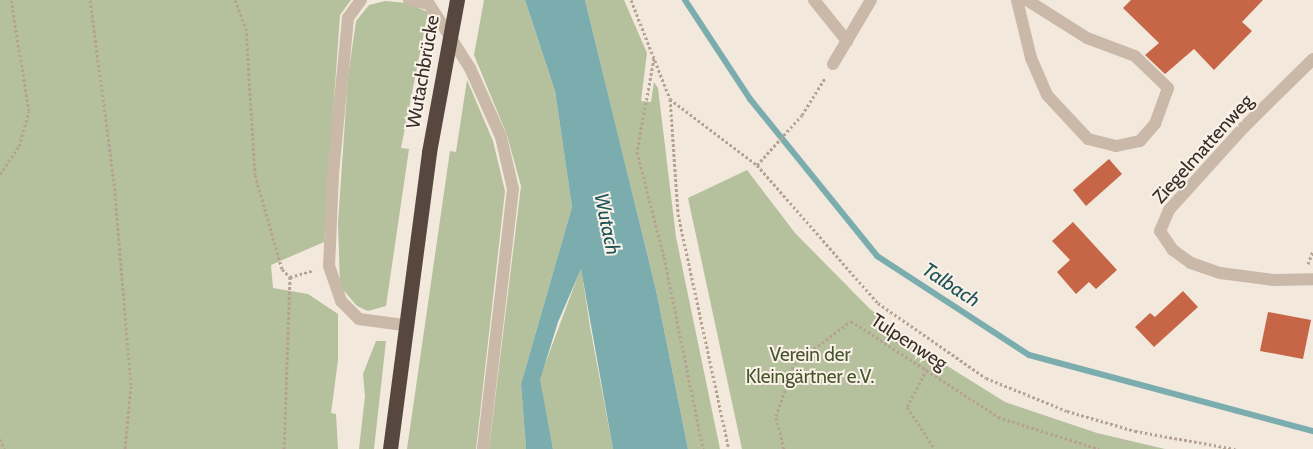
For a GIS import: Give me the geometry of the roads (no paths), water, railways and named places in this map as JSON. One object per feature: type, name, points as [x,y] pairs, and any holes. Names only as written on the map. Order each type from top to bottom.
[{"type":"highway","name":"Wutachbrücke","points":[[390,449],[404,325],[429,152],[457,0]]},
{"type":"street","points":[[361,0],[348,18],[333,175],[329,266],[341,301],[359,319],[404,325]]},
{"type":"street","points":[[409,0],[429,4],[470,68],[501,137],[513,189],[483,449]]},
{"type":"street","points":[[814,0],[847,41]]},
{"type":"street","points":[[833,64],[871,0]]},
{"type":"street","points":[[1017,0],[1032,58],[1047,95],[1088,139],[1116,146],[1140,141],[1155,124],[1168,88],[1135,56],[1087,38],[1027,0]]},
{"type":"street","name":"Ziegelmattenweg","points":[[1313,59],[1244,127],[1169,210],[1160,231],[1173,250],[1191,263],[1220,273],[1274,280],[1313,279]]},
{"type":"water","name":"Wutach","points":[[525,0],[585,0],[656,290],[688,449],[613,449],[581,269],[558,322],[540,380],[553,449],[526,449],[521,384],[572,207],[555,91]]},
{"type":"waterway","name":"Talbach","points":[[685,0],[750,99],[877,256],[1029,355],[1313,431]]},
{"type":"park label","name":"Verein der Kleingärtner e.V.","points":[[810,366]]}]
